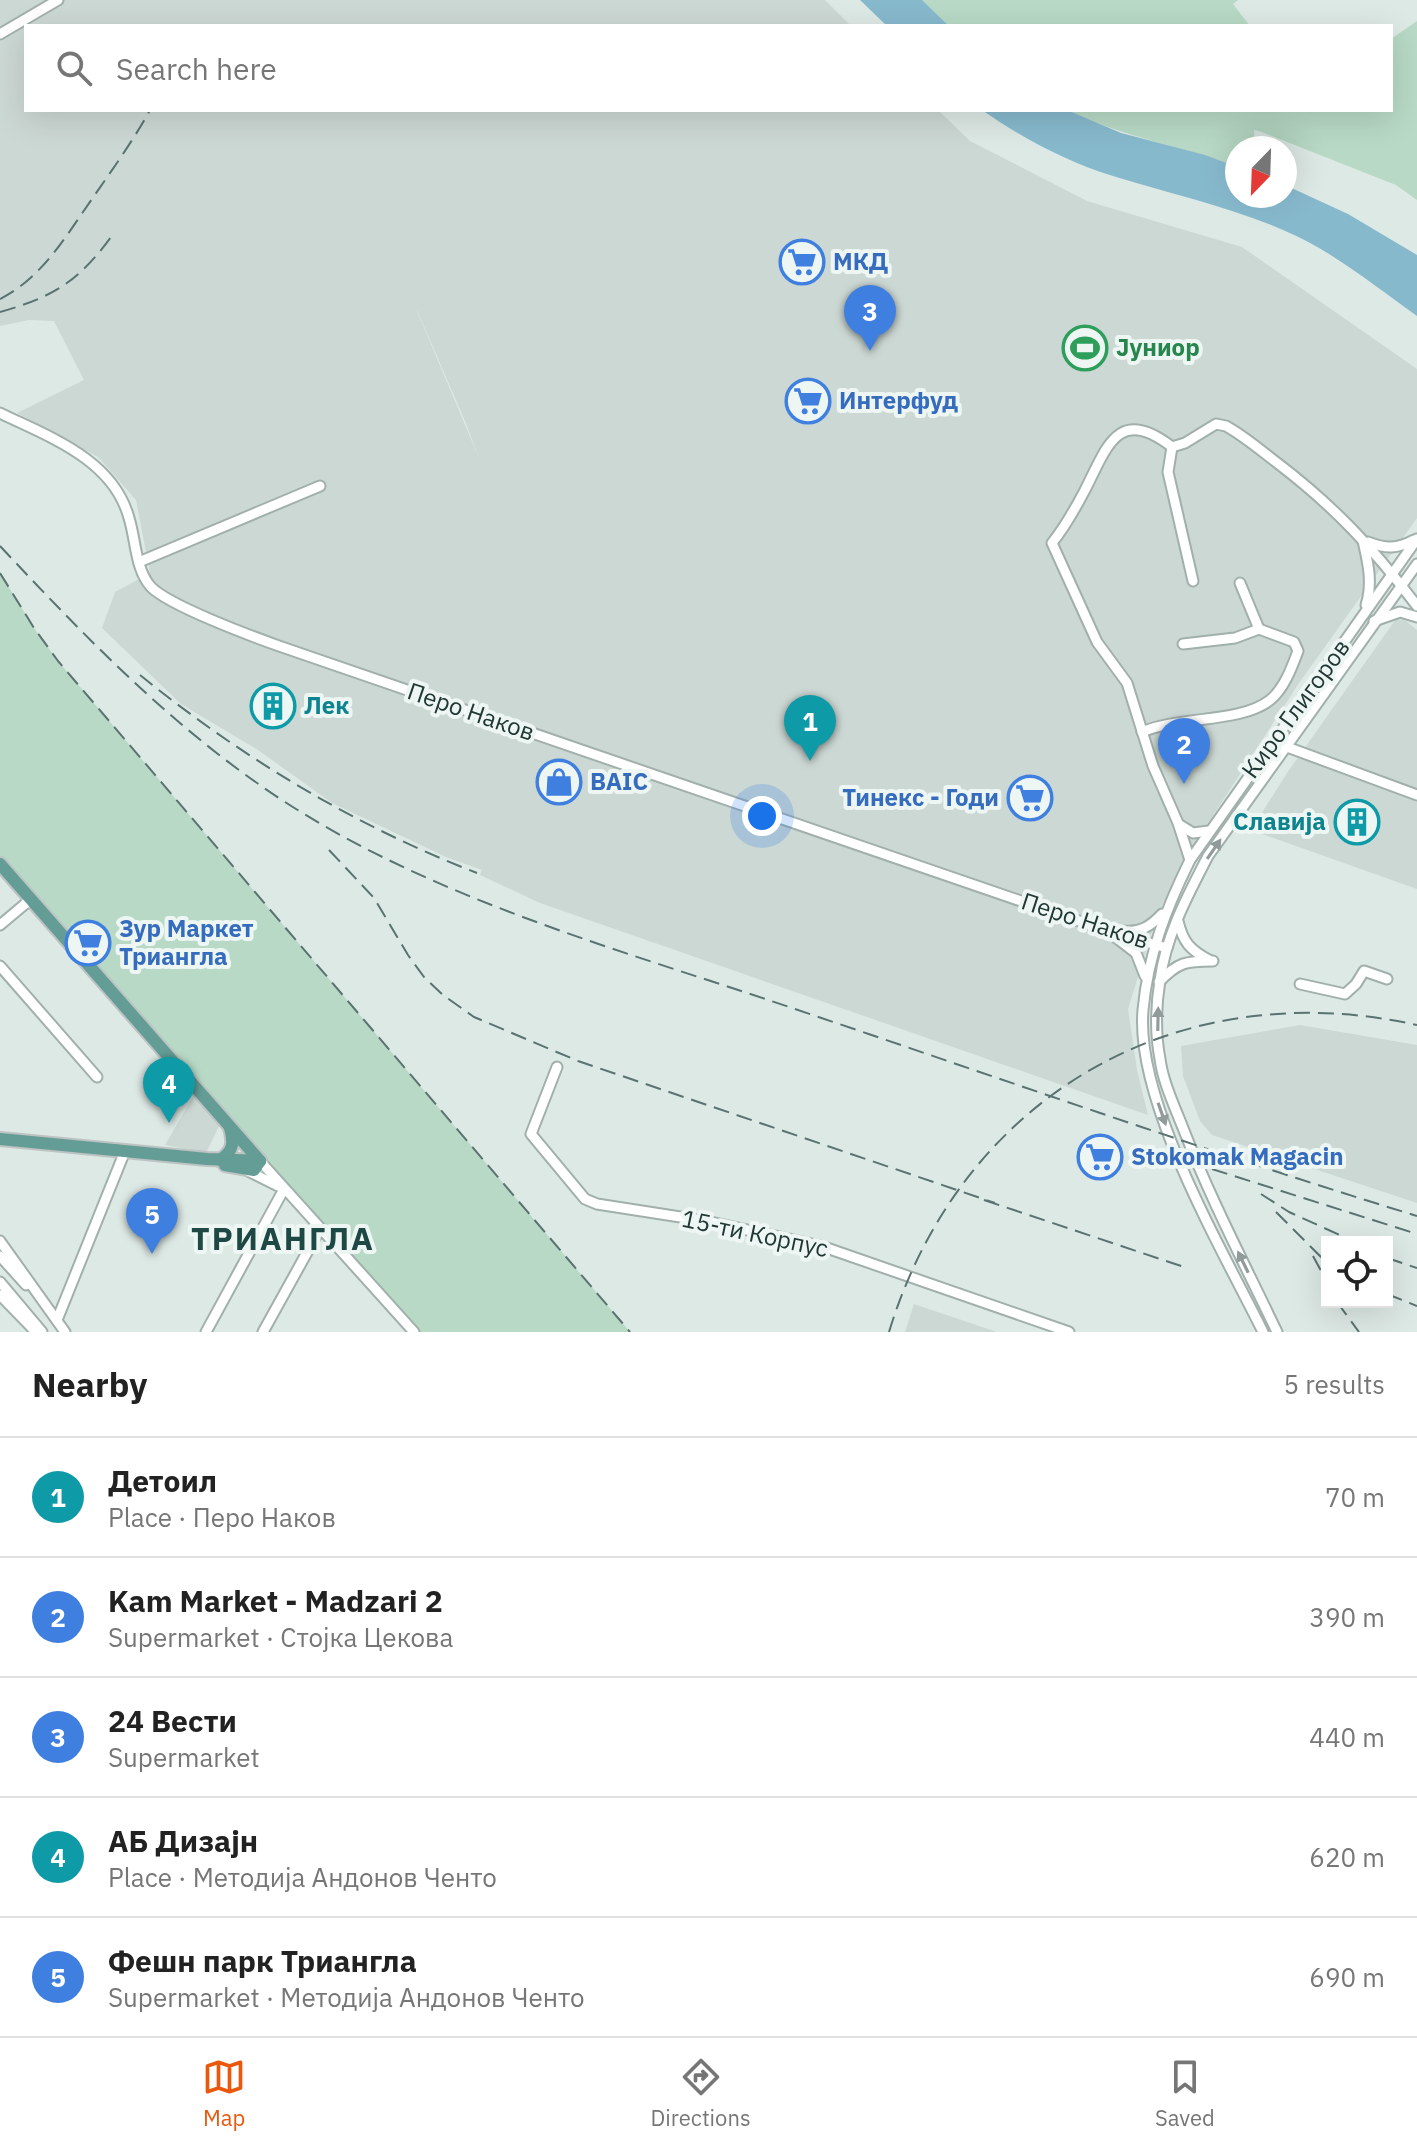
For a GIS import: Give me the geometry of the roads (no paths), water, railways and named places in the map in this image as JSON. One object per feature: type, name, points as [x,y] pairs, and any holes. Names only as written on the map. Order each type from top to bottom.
[{"type":"main road","points":[[0,864],[260,1161]]},
{"type":"main road","points":[[213,1160],[230,1152],[233,1145],[229,1124]]},
{"type":"main road","points":[[0,1139],[213,1160],[260,1161]]},
{"type":"main road","points":[[213,1160],[247,1171],[254,1170],[260,1161]]},
{"type":"street","points":[[0,34],[58,0]]},
{"type":"street","name":"Перо Наков","points":[[0,413],[84,456],[106,476],[129,515],[144,577],[160,594],[256,638],[1105,930],[1167,948]]},
{"type":"street","points":[[1172,447],[1185,443],[1216,424],[1226,426],[1297,478],[1362,538],[1417,606]]},
{"type":"street","points":[[1172,447],[1153,433],[1132,430],[1120,433],[1108,443],[1070,518],[1052,543],[1097,642],[1127,683],[1190,860]]},
{"type":"street","points":[[1172,447],[1168,472],[1193,581]]},
{"type":"street","points":[[139,562],[320,486]]},
{"type":"street","points":[[1362,538],[1382,547],[1395,548],[1417,538]]},
{"type":"street","points":[[1360,621],[1370,592],[1362,538]]},
{"type":"street","name":"Киро Глигоров","points":[[1263,1332],[1187,1178],[1149,1075],[1143,1040],[1143,1012],[1154,945],[1165,912],[1190,860],[1417,538]]},
{"type":"street","name":"Киро Глигоров","points":[[1277,1332],[1195,1160],[1166,1083],[1157,1027],[1159,982],[1178,917],[1208,856],[1417,564]]},
{"type":"street","points":[[1240,583],[1259,629]]},
{"type":"street","points":[[1374,621],[1400,612],[1417,617]]},
{"type":"street","points":[[1142,732],[1161,724],[1232,715],[1270,700],[1292,665],[1298,647],[1294,642],[1259,629],[1235,638],[1183,644]]},
{"type":"street","points":[[1287,747],[1417,795]]},
{"type":"street","points":[[1178,823],[1193,833],[1209,831]]},
{"type":"street","points":[[0,925],[31,899]]},
{"type":"street","points":[[1105,930],[1138,931],[1165,912]]},
{"type":"street","points":[[1159,982],[1180,964],[1213,961],[1192,951],[1178,917]]},
{"type":"street","points":[[1105,930],[1136,953],[1147,983]]},
{"type":"street","points":[[0,966],[97,1077]]},
{"type":"street","points":[[1300,984],[1345,994],[1364,971],[1387,979]]},
{"type":"street","name":"15-ти Корпус","points":[[557,1067],[531,1134],[585,1199],[597,1204],[706,1221],[821,1246],[1069,1332]]},
{"type":"street","points":[[57,1320],[125,1151]]},
{"type":"street","points":[[260,1161],[414,1332]]},
{"type":"street","points":[[247,1171],[284,1189]]},
{"type":"street","points":[[206,1332],[284,1189]]},
{"type":"street","points":[[263,1332],[320,1229]]},
{"type":"street","points":[[0,1241],[64,1332]]},
{"type":"street","points":[[0,1256],[64,1332]]},
{"type":"street","points":[[0,1282],[42,1332]]},
{"type":"street","points":[[0,1295],[35,1332]]},
{"type":"water","points":[[860,0],[922,0],[947,24],[885,24]]},
{"type":"water","points":[[985,112],[1072,112],[1121,133],[1225,162],[1225,208],[1297,208],[1297,191],[1348,214],[1417,255],[1417,316],[1352,269],[1301,238],[1241,214],[1079,164]]},
{"type":"railway","points":[[0,299],[28,280],[52,255],[149,112]]},
{"type":"railway","points":[[0,312],[50,294],[63,286],[87,266],[111,237]]},
{"type":"railway","points":[[0,546],[100,650],[207,745],[285,802],[344,837],[406,868],[469,896],[598,944],[1183,1141],[1417,1216]]},
{"type":"railway","points":[[0,573],[58,661],[630,1332]]},
{"type":"railway","points":[[140,675],[218,734],[301,787],[387,834],[477,873]]},
{"type":"railway","points":[[329,850],[374,898],[424,977],[474,1017],[578,1061],[995,1203]]},
{"type":"railway","points":[[889,1332],[923,1249],[968,1177],[1024,1117],[1090,1070],[1163,1037],[1243,1017],[1328,1013],[1417,1025]]},
{"type":"railway","points":[[1212,1169],[1417,1234]]},
{"type":"railway","points":[[1261,1194],[1289,1212],[1342,1236]]},
{"type":"railway","points":[[984,1200],[1184,1267]]},
{"type":"railway","points":[[1276,1212],[1321,1257]]},
{"type":"railway","points":[[1313,1256],[1321,1271]]},
{"type":"railway","points":[[1393,1260],[1417,1268]]},
{"type":"railway","points":[[1393,1296],[1417,1306]]},
{"type":"railway","points":[[1341,1308],[1359,1332]]},
{"type":"place","name":"МКД","points":[[802,262]]},
{"type":"place","name":"Јуниор","points":[[1085,348]]},
{"type":"place","name":"24 Вести","points":[[870,351]]},
{"type":"place","name":"Интерфуд","points":[[808,401]]},
{"type":"place","name":"Лек","points":[[273,706]]},
{"type":"place","name":"Детоил","points":[[810,761]]},
{"type":"place","name":"BAIC","points":[[559,782]]},
{"type":"place","name":"Kam Market - Madzari 2","points":[[1184,784]]},
{"type":"place","name":"Тинекс - Годи","points":[[1030,798]]},
{"type":"place","name":"Славија","points":[[1357,822]]},
{"type":"place","name":"Зур Маркет Триангла","points":[[88,943]]},
{"type":"place","name":"АБ Дизајн","points":[[169,1123]]},
{"type":"place","name":"Stokomak Magacin","points":[[1100,1157]]},
{"type":"place","name":"Фешн парк Триангла","points":[[152,1254]]},
{"type":"district","name":"ТРИАНГЛА","points":[[283,1239]]}]
